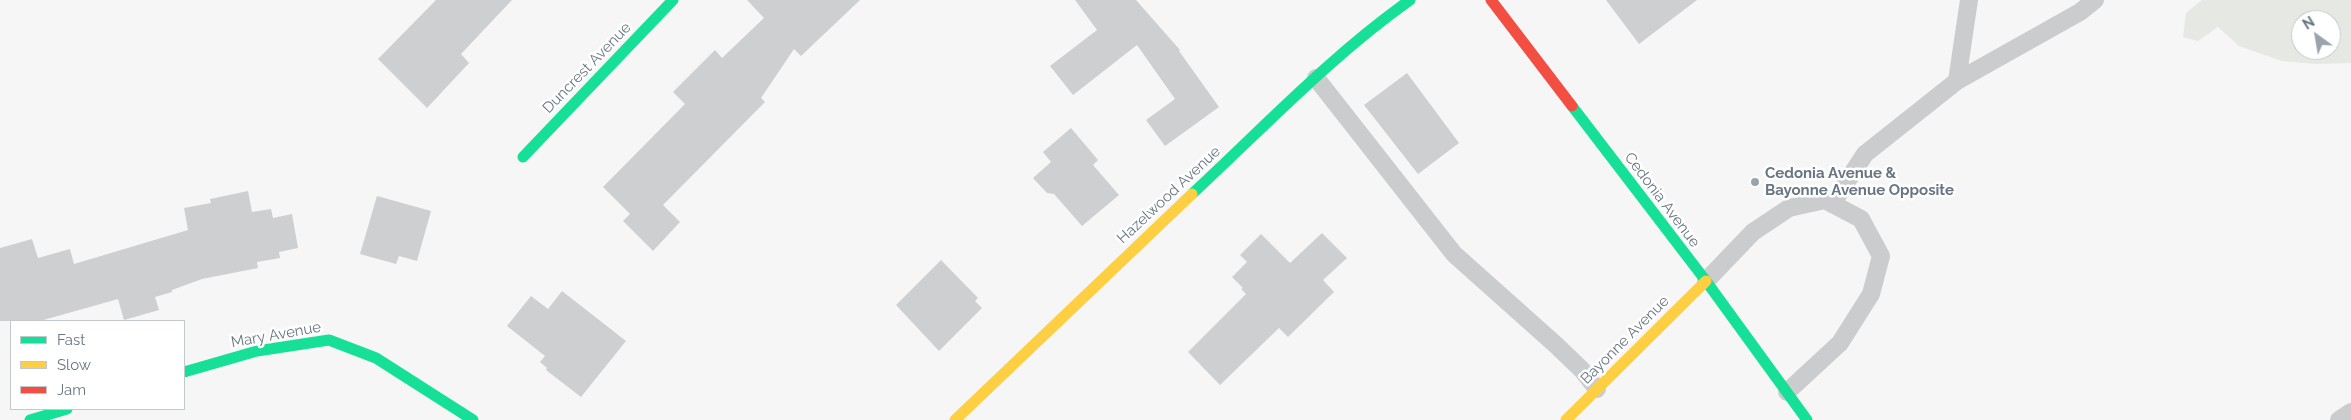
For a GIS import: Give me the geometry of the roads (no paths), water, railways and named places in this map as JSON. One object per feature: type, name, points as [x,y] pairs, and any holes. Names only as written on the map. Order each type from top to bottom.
[{"type":"street","name":"Duncrest Avenue","points":[[523,157],[673,0]]},
{"type":"street","name":"Hazelwood Avenue","points":[[955,420],[1092,287],[1316,78],[1383,19],[1410,0]]},
{"type":"street","name":"Cedonia Avenue","points":[[1491,0],[1706,281],[1807,420]]},
{"type":"street","name":"Bayonne Avenue","points":[[1566,420],[1706,281]]},
{"type":"street","name":"Mary Avenue","points":[[185,372],[257,351],[329,340],[376,358],[473,420]]},
{"type":"street","points":[[30,420],[64,410]]},
{"type":"lane","points":[[1957,81],[1969,0]]},
{"type":"lane","points":[[1832,204],[1865,154],[1957,81],[2080,12],[2095,0]]},
{"type":"lane","points":[[1316,78],[1454,254],[1556,345],[1582,370],[1597,389]]},
{"type":"lane","points":[[1706,281],[1752,232],[1789,208],[1824,200],[1862,219],[1881,256],[1871,294],[1840,343],[1787,392]]},
{"type":"lane","points":[[2339,420],[2351,412]]},
{"type":"place","name":"Cedonia Avenue & Bayonne Avenue Opposite","points":[[1755,182]]}]
